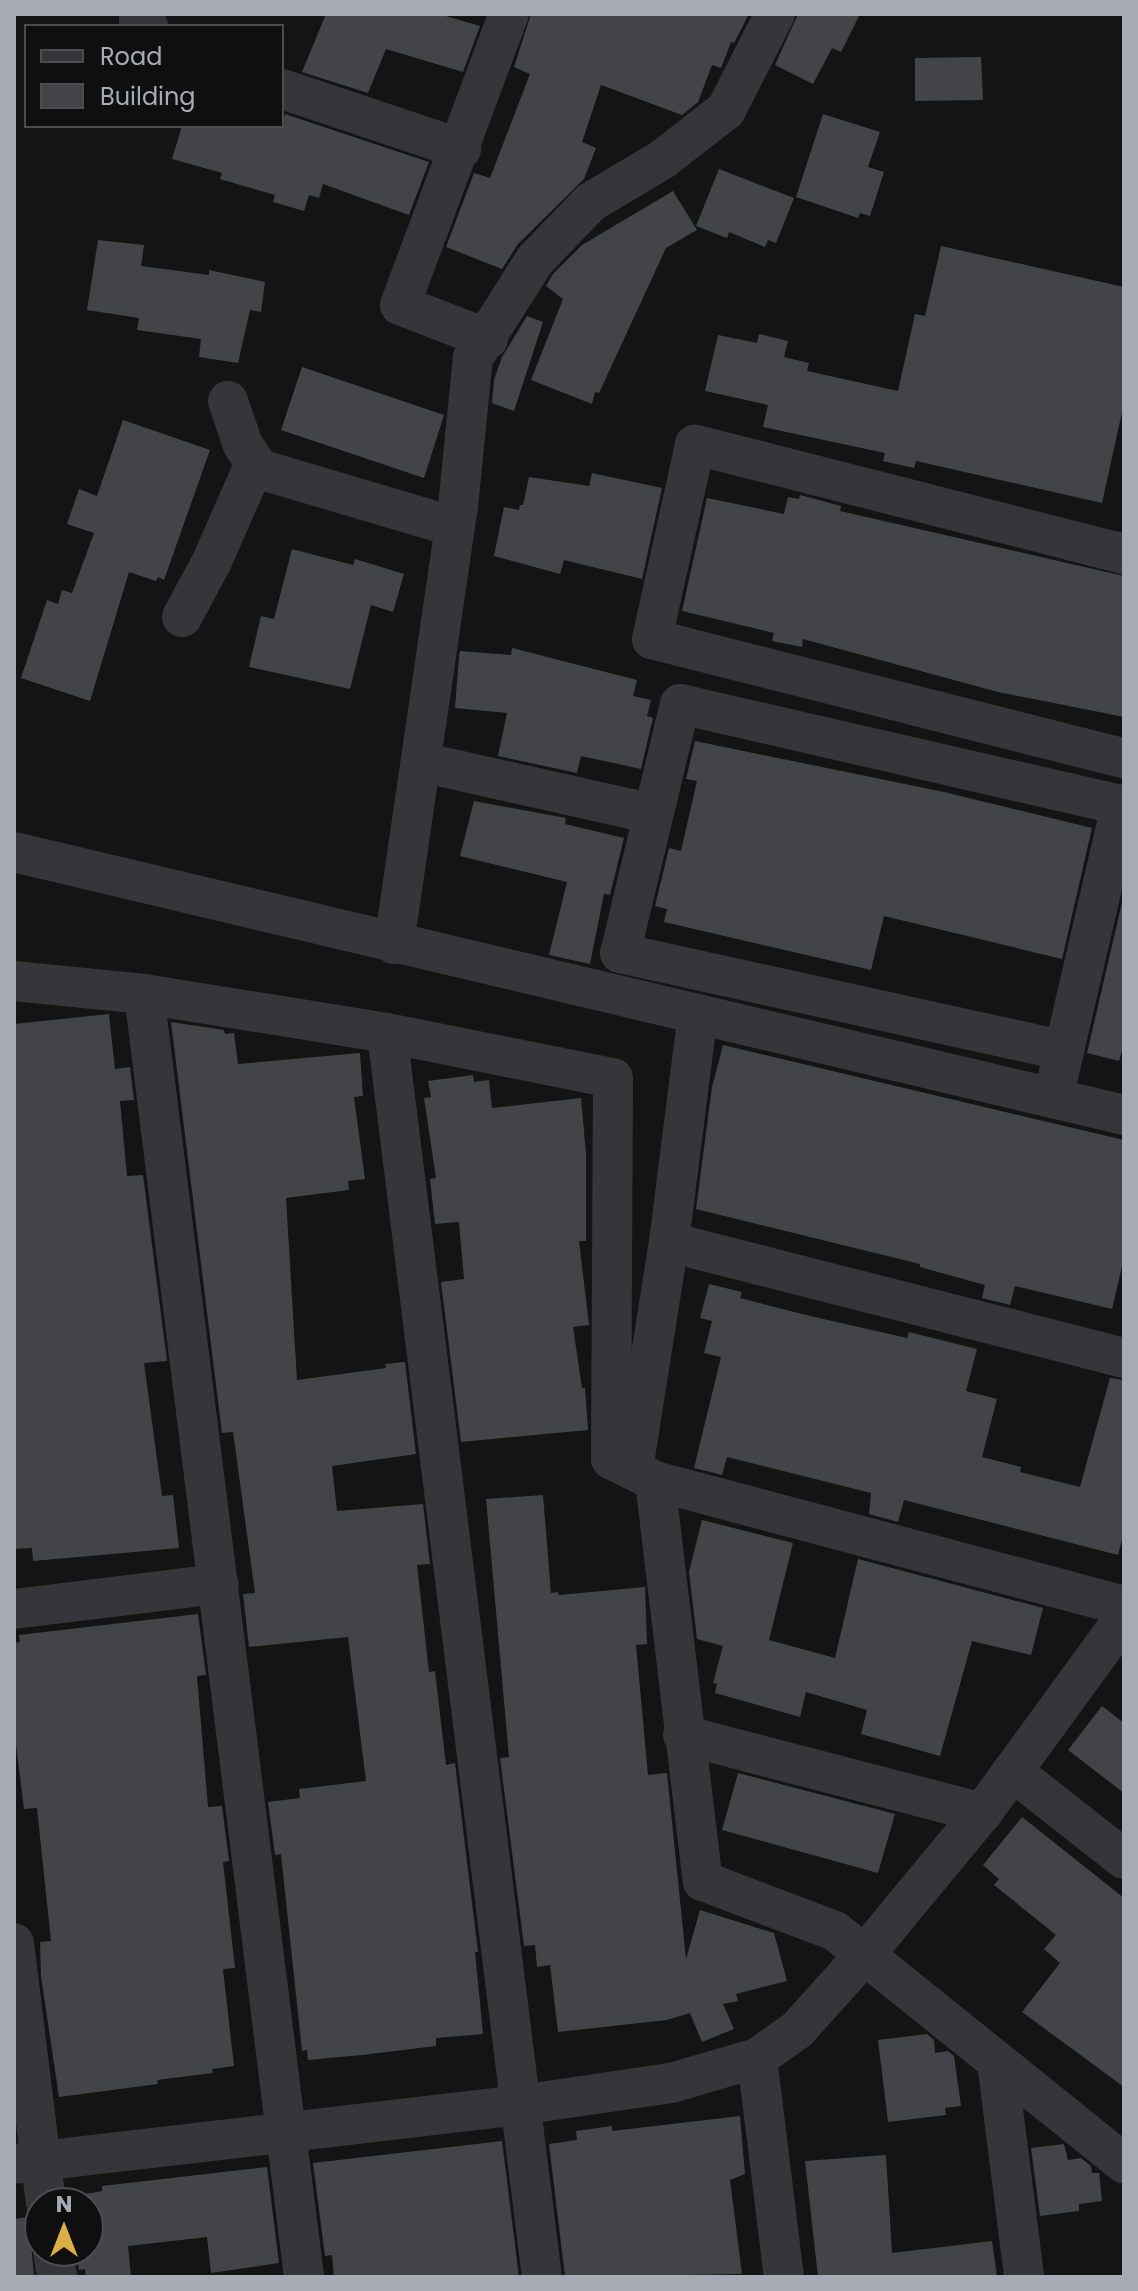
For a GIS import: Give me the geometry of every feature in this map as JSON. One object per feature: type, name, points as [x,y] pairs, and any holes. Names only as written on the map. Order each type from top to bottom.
[{"type":"street","points":[[488,339],[400,305],[461,149],[509,14]]},
{"type":"street","points":[[394,944],[455,527],[473,358],[488,339],[535,260],[591,202],[663,159],[726,110],[775,14]]},
{"type":"street","points":[[284,90],[461,149]]},
{"type":"street","points":[[228,401],[243,445],[259,469]]},
{"type":"street","points":[[1122,543],[695,445],[652,639],[1124,758]]},
{"type":"street","points":[[182,617],[212,561],[251,472],[259,469],[455,527]]},
{"type":"street","points":[[1053,1098],[1064,1051],[1121,805],[680,704],[620,953],[1064,1051]]},
{"type":"street","points":[[421,762],[653,814]]},
{"type":"street","points":[[14,852],[1124,1115]]},
{"type":"street","points":[[14,981],[144,994],[387,1033],[613,1078],[611,1459],[644,1475],[1124,1606]]},
{"type":"street","points":[[144,994],[304,2277]]},
{"type":"street","points":[[698,1014],[644,1475],[703,1881],[835,1931],[1124,2163]]},
{"type":"street","points":[[387,1033],[542,2277]]},
{"type":"street","points":[[669,1242],[1124,1358]]},
{"type":"street","points":[[14,1609],[218,1584]]},
{"type":"street","points":[[27,2162],[520,2105],[671,2083],[757,2058],[797,2030],[866,1953],[982,1813],[1124,1618]]},
{"type":"street","points":[[683,1735],[982,1813]]},
{"type":"street","points":[[1012,1771],[1124,1859]]},
{"type":"street","points":[[14,1943],[27,2162],[39,2187]]},
{"type":"street","points":[[757,2058],[784,2277]]},
{"type":"street","points":[[997,2062],[1024,2277]]},
{"type":"building","points":[[326,14],[439,14],[480,26],[463,72],[386,49],[368,93],[302,72]]},
{"type":"building","points":[[531,14],[749,14],[734,43],[731,42],[721,68],[712,65],[698,102],[682,115],[601,85],[582,142],[596,148],[584,179],[518,244],[502,269],[446,247],[474,173],[490,178],[530,74],[514,67]]},
{"type":"building","points":[[798,14],[860,14],[841,52],[832,48],[813,84],[775,65]]},
{"type":"building","points":[[981,57],[983,100],[915,101],[915,58]]},
{"type":"building","points":[[285,114],[429,162],[409,215],[323,184],[319,198],[309,195],[304,211],[273,202],[275,195],[220,179],[222,173],[172,159],[181,128],[284,128]]},
{"type":"building","points":[[823,114],[880,132],[868,167],[884,172],[870,216],[860,213],[858,218],[796,197]]},
{"type":"building","points":[[719,169],[794,198],[776,243],[768,240],[765,247],[729,232],[727,238],[696,226]]},
{"type":"building","points":[[673,191],[697,230],[666,248],[599,393],[595,392],[592,404],[531,380],[563,299],[546,286],[553,274],[582,245]]},
{"type":"building","points":[[98,240],[144,245],[141,266],[209,275],[209,270],[265,282],[261,312],[250,310],[238,363],[199,357],[201,339],[137,330],[139,318],[87,310]]},
{"type":"building","points":[[941,246],[1124,287],[1124,403],[1102,503],[916,461],[914,468],[883,461],[885,453],[763,427],[768,405],[705,391],[718,335],[757,343],[759,334],[788,341],[784,357],[809,363],[807,371],[898,391],[915,314],[925,316]]},
{"type":"building","points":[[527,316],[543,322],[514,411],[492,403],[494,380],[502,357]]},
{"type":"building","points":[[302,367],[444,415],[424,478],[281,430]]},
{"type":"building","points":[[123,420],[210,450],[164,580],[158,577],[156,581],[129,572],[90,701],[21,678],[47,600],[58,604],[62,590],[72,593],[94,533],[67,524],[79,489],[97,496]]},
{"type":"building","points":[[592,473],[662,488],[642,579],[564,560],[560,574],[494,556],[504,507],[519,510],[529,477],[589,486]]},
{"type":"building","points":[[800,495],[841,506],[840,511],[1124,576],[1124,717],[998,692],[803,639],[802,647],[772,641],[774,633],[682,611],[707,498],[784,514],[788,497],[799,499]]},
{"type":"building","points":[[292,549],[353,565],[355,559],[404,574],[393,612],[371,605],[350,689],[249,667],[261,616],[274,619]]},
{"type":"building","points":[[512,648],[637,680],[633,696],[651,700],[647,716],[653,718],[641,769],[581,756],[577,773],[498,756],[507,713],[455,708],[459,657],[460,651],[511,655]]},
{"type":"building","points":[[695,741],[944,792],[1092,828],[1062,959],[884,916],[871,970],[664,922],[667,909],[655,906],[669,848],[681,851],[697,781],[686,779]]},
{"type":"building","points":[[474,801],[566,818],[565,824],[624,838],[610,895],[604,894],[590,964],[549,955],[567,882],[460,856]]},
{"type":"building","points":[[1124,894],[1124,1044],[1119,1061],[1087,1053]]},
{"type":"building","points":[[109,1014],[115,1069],[130,1067],[134,1100],[120,1101],[127,1176],[143,1175],[167,1361],[144,1363],[162,1496],[173,1495],[179,1548],[33,1561],[32,1548],[14,1549],[14,1024]]},
{"type":"building","points":[[171,1022],[224,1030],[225,1034],[234,1033],[238,1064],[360,1053],[363,1096],[354,1097],[365,1179],[348,1181],[349,1190],[286,1198],[297,1380],[386,1368],[385,1364],[405,1362],[416,1454],[332,1466],[337,1511],[423,1504],[430,1564],[417,1565],[429,1672],[435,1671],[446,1765],[455,1763],[478,1952],[475,1952],[483,2034],[436,2038],[436,2046],[362,2055],[308,2060],[307,2050],[302,2051],[281,1854],[275,1855],[268,1802],[300,1798],[299,1789],[366,1781],[348,1637],[249,1647],[243,1594],[255,1593],[233,1432],[222,1433]]},
{"type":"building","points":[[723,1045],[1124,1140],[1124,1258],[1112,1309],[1015,1286],[1010,1305],[982,1298],[985,1285],[920,1267],[920,1264],[696,1209],[712,1087]]},
{"type":"building","points":[[473,1075],[474,1082],[489,1080],[492,1108],[581,1098],[586,1154],[586,1241],[579,1241],[589,1325],[573,1327],[582,1388],[585,1388],[588,1430],[461,1442],[441,1282],[464,1279],[459,1222],[435,1224],[430,1179],[436,1178],[424,1098],[431,1097],[428,1081]]},
{"type":"building","points":[[709,1284],[742,1292],[740,1298],[806,1315],[907,1338],[909,1332],[977,1349],[966,1391],[997,1399],[982,1457],[1021,1467],[1020,1472],[1080,1487],[1110,1378],[1124,1380],[1124,1532],[1118,1555],[904,1500],[898,1522],[869,1514],[871,1493],[727,1457],[722,1475],[694,1468],[721,1357],[704,1353],[712,1321],[700,1318]]},
{"type":"building","points":[[543,1495],[551,1593],[558,1592],[559,1595],[645,1587],[647,1644],[636,1645],[648,1775],[667,1773],[686,1959],[700,1910],[774,1933],[787,1981],[736,1994],[738,2001],[723,2004],[734,2029],[702,2042],[690,2013],[667,2020],[558,2032],[550,1965],[537,1967],[535,1945],[524,1946],[500,1758],[509,1757],[486,1499]]},
{"type":"building","points":[[702,1520],[793,1543],[769,1640],[835,1658],[858,1559],[1043,1608],[1031,1655],[972,1641],[940,1756],[861,1734],[867,1710],[806,1692],[800,1717],[715,1693],[717,1684],[713,1683],[723,1646],[697,1639],[689,1572]]},
{"type":"building","points":[[198,1614],[206,1675],[197,1676],[208,1807],[222,1806],[229,1861],[223,1862],[235,1968],[223,1969],[234,2066],[212,2069],[213,2073],[157,2080],[158,2084],[59,2097],[41,1976],[40,1942],[51,1941],[37,1808],[24,1809],[14,1729],[14,1643],[20,1642],[19,1635]]},
{"type":"building","points":[[1102,1706],[1124,1723],[1124,1793],[1068,1750]]},
{"type":"building","points":[[738,1773],[895,1814],[878,1873],[722,1830]]},
{"type":"building","points":[[1022,1817],[1124,1898],[1124,2087],[1022,2012],[1060,1963],[1044,1949],[1056,1935],[994,1885],[999,1879],[983,1865]]},
{"type":"building","points":[[927,2034],[934,2040],[935,2053],[948,2051],[954,2056],[961,2106],[945,2108],[946,2115],[888,2122],[878,2040]]},
{"type":"building","points":[[740,2116],[745,2174],[730,2180],[742,2274],[565,2277],[549,2144],[577,2140],[576,2131],[612,2126],[612,2131]]},
{"type":"building","points":[[502,2141],[519,2277],[334,2277],[332,2255],[325,2256],[313,2163]]},
{"type":"building","points":[[1064,2144],[1068,2160],[1081,2158],[1091,2166],[1092,2173],[1099,2173],[1102,2201],[1079,2204],[1079,2211],[1040,2216],[1031,2148]]},
{"type":"building","points":[[886,2155],[892,2253],[992,2241],[997,2277],[818,2277],[805,2161]]},
{"type":"building","points":[[267,2167],[279,2263],[211,2273],[207,2237],[128,2246],[131,2277],[86,2277],[85,2269],[79,2270],[79,2267],[104,2267],[102,2186]]},
{"type":"building","points":[[24,2218],[24,2267],[33,2267],[34,2276],[14,2277],[14,2219]]}]
